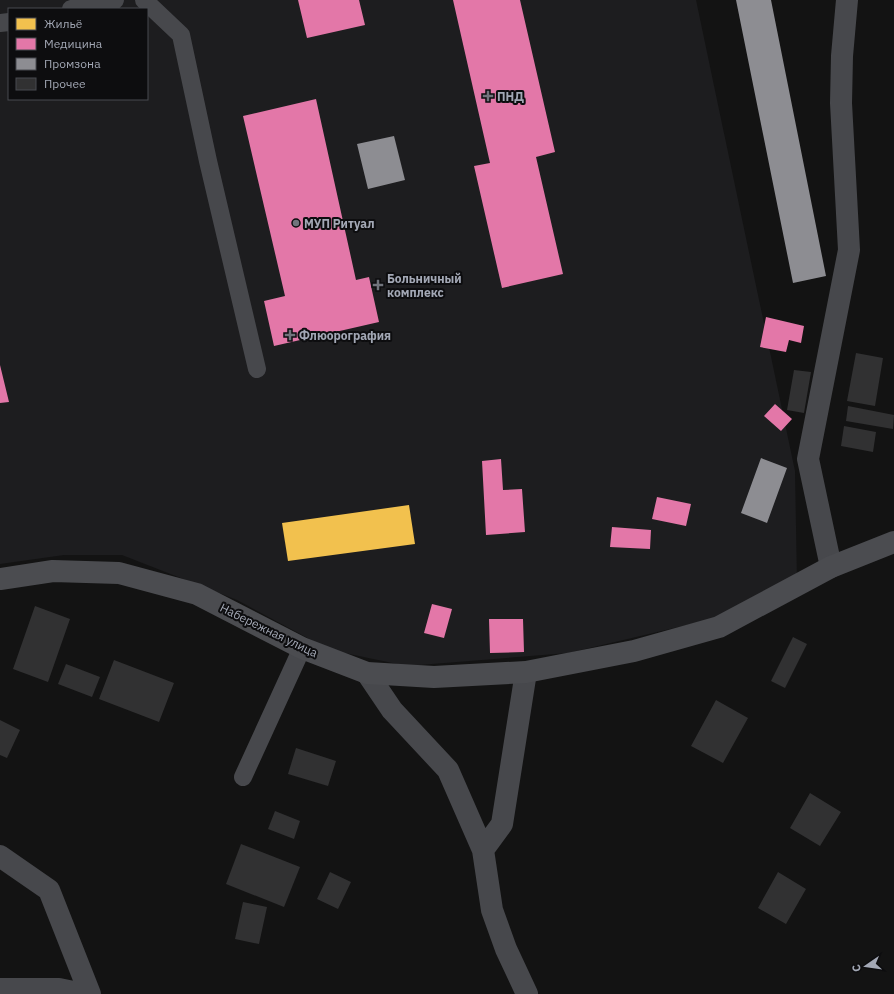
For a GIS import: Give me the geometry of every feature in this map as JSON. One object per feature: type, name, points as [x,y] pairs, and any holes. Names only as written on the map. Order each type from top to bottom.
[{"type":"main road","name":"Набережная улица","points":[[0,579],[53,571],[119,573],[197,594],[302,648],[367,673],[434,677],[526,672],[634,651],[719,627],[831,567],[894,542]]},
{"type":"street","points":[[831,567],[808,459],[850,250],[841,104],[842,56],[847,0]]},
{"type":"street","points":[[483,850],[502,824],[526,672]]},
{"type":"street","points":[[367,673],[392,710],[448,770],[483,850],[492,910],[506,949],[525,994]]},
{"type":"street","points":[[0,856],[49,890],[90,994]]},
{"type":"street","points":[[0,989],[59,989],[83,994]]},
{"type":"lane","points":[[76,8],[115,0]]},
{"type":"lane","points":[[144,0],[181,35],[208,161],[257,369]]},
{"type":"lane","points":[[243,778],[302,648]]},
{"type":"shaded area","name":"Больничный комплекс","points":[[0,0],[696,0],[795,471],[797,582],[734,614],[568,653],[407,666],[330,650],[237,600],[122,555],[64,555],[0,564]]},
{"type":"building: Жильё","points":[[409,505],[415,544],[288,561],[282,523]]},
{"type":"building: Медицина","points":[[298,0],[359,0],[365,25],[307,38]]},
{"type":"building: Медицина","points":[[453,0],[520,0],[555,152],[536,157],[563,274],[502,288],[474,166],[490,163]]},
{"type":"building: Медицина","points":[[316,99],[356,280],[369,277],[379,322],[274,346],[264,301],[285,296],[243,116]]},
{"type":"building: Медицина","points":[[766,317],[804,326],[801,343],[789,340],[786,352],[760,347]]},
{"type":"building: Медицина","points":[[0,365],[9,402],[0,403]]},
{"type":"building: Медицина","points":[[775,404],[792,419],[781,431],[764,416]]},
{"type":"building: Медицина","points":[[501,459],[503,490],[522,489],[525,532],[486,535],[482,461]]},
{"type":"building: Медицина","points":[[657,497],[691,504],[686,526],[652,519]]},
{"type":"building: Медицина","points":[[612,527],[651,530],[650,549],[610,547]]},
{"type":"building: Медицина","points":[[432,604],[452,609],[444,638],[424,633]]},
{"type":"building: Медицина","points":[[489,619],[523,619],[524,652],[490,653]]},
{"type":"building: Промзона","points":[[736,0],[771,0],[826,276],[793,283]]},
{"type":"building: Промзона","points":[[394,136],[405,180],[368,189],[357,144]]},
{"type":"building: Промзона","points":[[761,458],[787,468],[767,523],[741,513]]},
{"type":"building: Прочее","points":[[856,353],[883,358],[875,406],[847,401]]},
{"type":"building: Прочее","points":[[794,370],[811,372],[804,413],[787,410]]},
{"type":"building: Прочее","points":[[848,406],[894,415],[893,429],[846,421]]},
{"type":"building: Прочее","points":[[844,426],[876,432],[873,452],[841,446]]},
{"type":"building: Прочее","points":[[35,606],[70,619],[48,682],[13,669]]},
{"type":"building: Прочее","points":[[793,637],[807,644],[785,688],[771,681]]},
{"type":"building: Прочее","points":[[114,660],[174,683],[159,722],[99,699]]},
{"type":"building: Прочее","points":[[66,664],[100,677],[92,697],[58,684]]},
{"type":"building: Прочее","points":[[716,700],[748,718],[723,763],[691,746]]},
{"type":"building: Прочее","points":[[0,720],[20,730],[7,758],[0,755]]},
{"type":"building: Прочее","points":[[296,748],[336,761],[328,786],[288,774]]},
{"type":"building: Прочее","points":[[810,793],[841,812],[820,846],[790,828]]},
{"type":"building: Прочее","points":[[275,811],[300,821],[294,839],[268,829]]},
{"type":"building: Прочее","points":[[241,844],[300,867],[284,907],[226,884]]},
{"type":"building: Прочее","points":[[330,872],[351,882],[338,909],[317,899]]},
{"type":"building: Прочее","points":[[778,872],[806,889],[786,924],[758,908]]},
{"type":"building: Прочее","points":[[243,902],[267,907],[259,944],[235,939]]},
{"type":"place","name":"ПНД","points":[[488,96]]},
{"type":"place","name":"МУП Ритуал","points":[[296,223]]},
{"type":"place","name":"Больничный комплекс","points":[[378,285]]},
{"type":"place","name":"Флюорография","points":[[290,335]]}]
